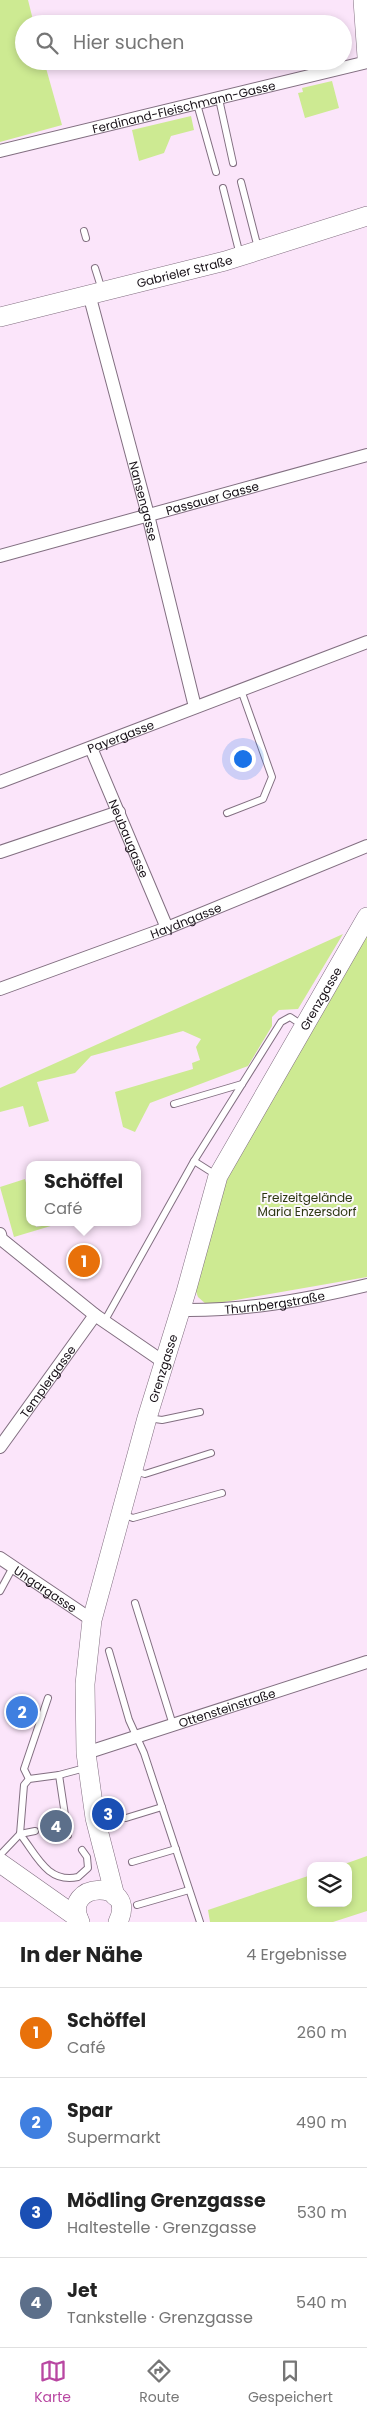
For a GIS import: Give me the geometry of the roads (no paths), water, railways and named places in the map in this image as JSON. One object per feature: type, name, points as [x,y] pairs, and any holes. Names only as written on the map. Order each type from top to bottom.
[{"type":"street","points":[[363,0],[367,57]]},
{"type":"street","name":"Ferdinand-Fleischmann-Gasse","points":[[352,66],[367,62]]},
{"type":"street","name":"Ferdinand-Fleischmann-Gasse","points":[[0,151],[335,70]]},
{"type":"street","name":"Gabrieler Straße","points":[[0,317],[241,256],[367,216]]},
{"type":"street","name":"Nansengasse","points":[[95,293],[195,707]]},
{"type":"street","name":"Passauer Gasse","points":[[0,556],[367,456]]},
{"type":"street","name":"Payergasse","points":[[0,782],[367,642]]},
{"type":"street","name":"Neubaugasse","points":[[90,748],[167,928]]},
{"type":"street","points":[[0,852],[119,812]]},
{"type":"street","name":"Haydngasse","points":[[0,989],[167,928],[367,846]]},
{"type":"street","name":"Grenzgasse","points":[[120,1921],[121,1907],[104,1856],[95,1818],[87,1760],[85,1684],[92,1620],[132,1470],[181,1310],[218,1176],[303,1025],[367,917]]},
{"type":"street","points":[[0,1237],[99,1318],[165,1363]]},
{"type":"street","name":"Thurnbergstraße","points":[[181,1310],[219,1311],[300,1301],[367,1285]]},
{"type":"street","name":"Templergasse","points":[[0,1447],[99,1318]]},
{"type":"street","name":"Ungargasse","points":[[0,1558],[92,1620]]},
{"type":"street","name":"Ottensteinstraße","points":[[87,1760],[138,1736],[367,1662]]},
{"type":"street","name":"Grenzgasse","points":[[79,1920],[78,1906],[89,1892],[104,1856]]},
{"type":"street","points":[[0,1863],[79,1920]]},
{"type":"street","points":[[36,1888],[89,1892],[103,1889],[116,1896]]},
{"type":"lane","points":[[218,99],[234,163]]},
{"type":"lane","points":[[197,104],[216,172]]},
{"type":"lane","points":[[241,182],[259,250]]},
{"type":"lane","points":[[223,188],[241,256]]},
{"type":"lane","points":[[95,268],[95,293]]},
{"type":"lane","points":[[227,813],[263,799],[272,778],[241,690]]},
{"type":"lane","points":[[99,1318],[281,1022],[290,1017],[303,1025]]},
{"type":"lane","points":[[174,1104],[242,1084]]},
{"type":"lane","points":[[194,1161],[218,1176]]},
{"type":"lane","points":[[147,1418],[162,1420],[200,1412]]},
{"type":"lane","points":[[132,1470],[145,1474],[211,1453]]},
{"type":"lane","points":[[121,1514],[134,1518],[222,1493]]},
{"type":"lane","points":[[0,1591],[13,1567]]},
{"type":"lane","points":[[135,1603],[174,1724]]},
{"type":"lane","points":[[109,1652],[129,1720],[138,1736],[200,1922]]},
{"type":"lane","points":[[29,1779],[24,1769],[48,1698]]},
{"type":"lane","points":[[82,1850],[87,1857],[88,1868],[78,1877],[60,1878],[41,1865],[20,1834],[24,1785],[29,1779],[59,1775],[87,1760]]},
{"type":"lane","points":[[59,1775],[65,1826],[68,1835]]},
{"type":"lane","points":[[126,1818],[162,1807]]},
{"type":"lane","points":[[0,1856],[20,1834],[35,1831]]},
{"type":"lane","points":[[132,1862],[176,1849]]},
{"type":"lane","points":[[137,1906],[189,1890]]},
{"type":"place","name":"Schöffel","points":[[84,1261]]},
{"type":"place","name":"Spar","points":[[22,1712]]},
{"type":"place","name":"Mödling Grenzgasse","points":[[108,1814]]},
{"type":"place","name":"Jet","points":[[56,1826]]},
{"type":"park label","name":"Freizeitgelände Maria Enzersdorf","points":[[307,1204]]}]
